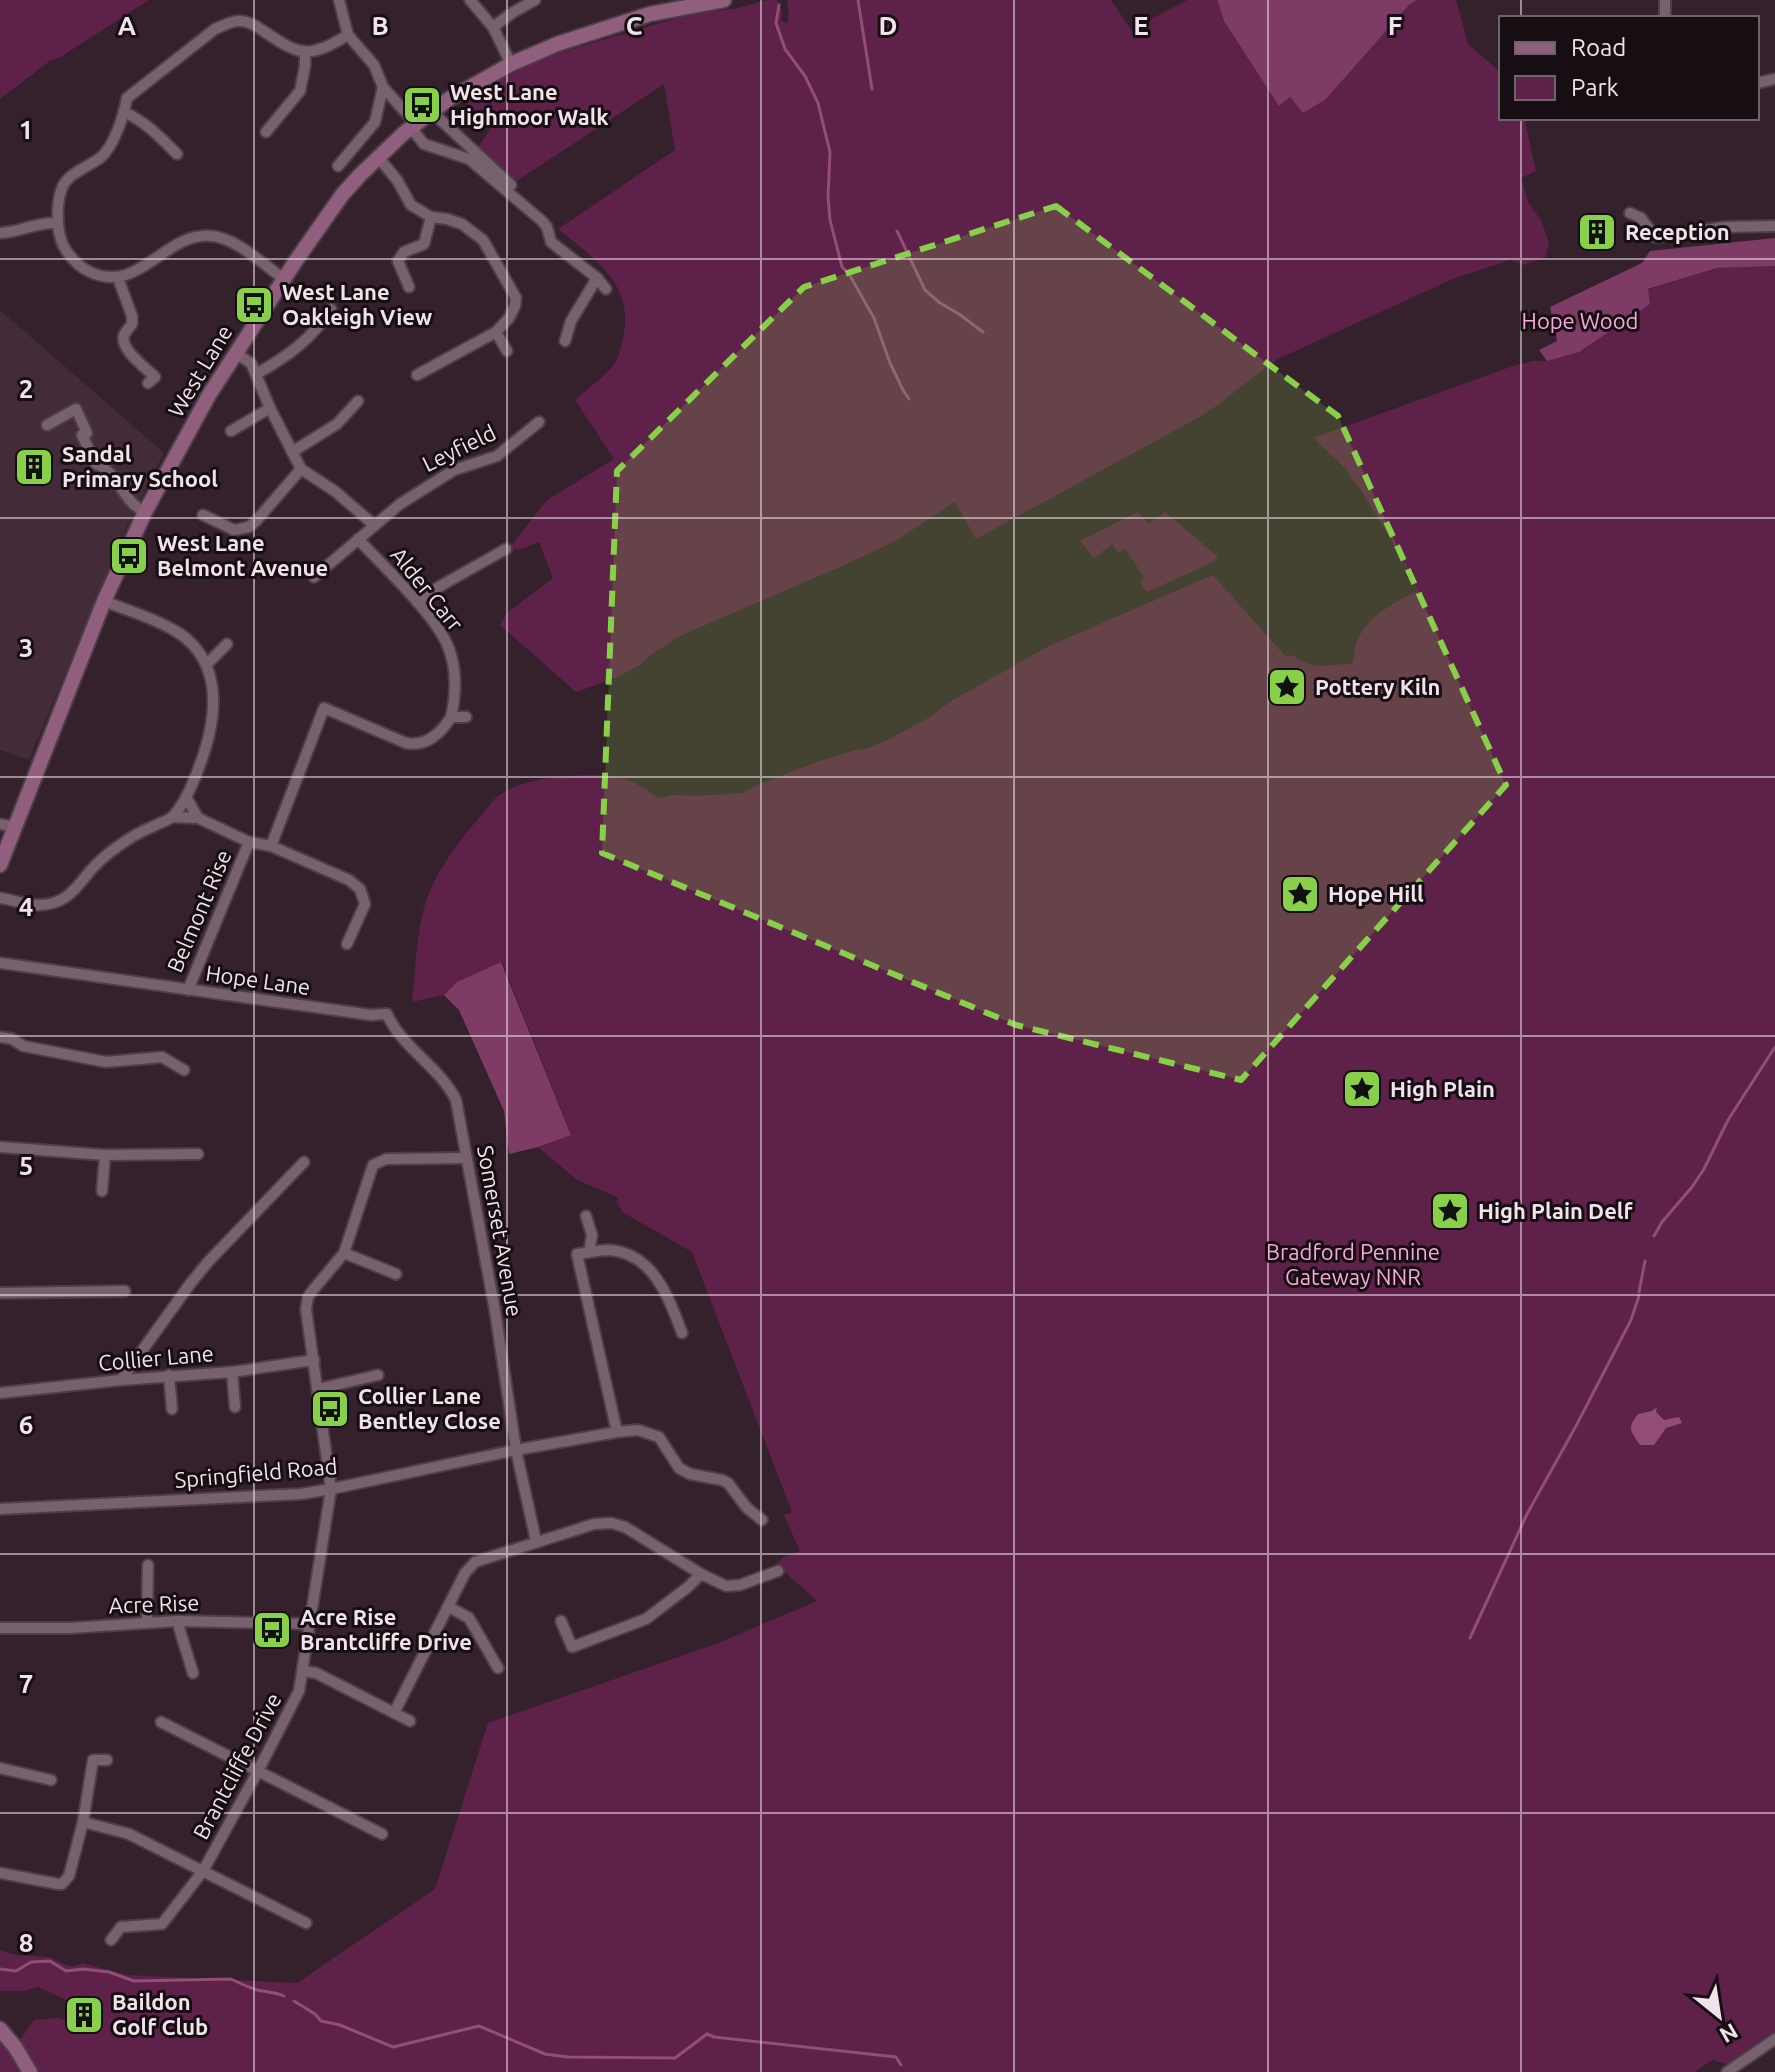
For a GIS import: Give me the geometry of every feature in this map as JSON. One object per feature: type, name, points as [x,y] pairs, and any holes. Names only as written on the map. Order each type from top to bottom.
[{"type":"street","points":[[339,0],[348,35],[374,65],[383,87],[424,144],[469,159],[542,221],[551,242],[597,278],[606,289]]},
{"type":"street","points":[[470,0],[493,27],[511,64]]},
{"type":"street","points":[[493,27],[535,0]]},
{"type":"street","name":"West Lane","points":[[0,865],[7,825],[145,512],[235,353],[342,195],[378,157],[432,112],[511,64],[658,6],[724,0]]},
{"type":"street","points":[[284,279],[226,238],[211,236],[193,237],[179,243],[134,272],[118,278],[98,276],[82,268],[60,240],[57,223],[62,186],[107,151],[127,98],[215,29],[242,20],[254,24],[285,46],[305,52],[334,44],[348,35]]},
{"type":"street","points":[[266,132],[300,91],[305,52]]},
{"type":"street","points":[[338,166],[375,122],[383,87]]},
{"type":"street","points":[[124,112],[150,127],[177,154]]},
{"type":"street","points":[[432,112],[511,185]]},
{"type":"street","points":[[378,157],[397,180],[411,205],[431,217],[447,219],[474,232],[483,240],[516,298],[512,313],[503,326],[417,375]]},
{"type":"street","points":[[1630,213],[1641,218],[1655,237],[1725,227],[1775,226]]},
{"type":"street","points":[[409,287],[398,261],[404,252],[424,244],[431,217]]},
{"type":"street","points":[[0,233],[14,232],[40,222],[57,223]]},
{"type":"street","points":[[118,278],[132,316],[132,324],[124,335],[123,344],[155,377],[148,383]]},
{"type":"street","points":[[565,341],[571,321],[597,278]]},
{"type":"street","points":[[256,374],[299,347],[331,309]]},
{"type":"street","points":[[491,335],[507,351]]},
{"type":"street","points":[[235,353],[251,363],[301,469],[336,492],[374,525]]},
{"type":"street","points":[[292,452],[337,424],[358,401]]},
{"type":"street","points":[[231,431],[270,408]]},
{"type":"street","points":[[47,425],[76,409],[87,433],[82,435],[96,464],[107,468],[134,507],[145,512]]},
{"type":"street","name":"Leyfield","points":[[314,577],[400,504],[465,465],[497,456],[539,422]]},
{"type":"street","points":[[203,515],[234,530],[249,527],[301,469]]},
{"type":"street","name":"Alder Carr","points":[[358,539],[417,602],[449,647],[455,679],[451,717]]},
{"type":"street","points":[[417,602],[506,549]]},
{"type":"street","points":[[104,601],[175,630],[197,649],[212,679],[212,724],[202,760],[186,797],[173,817]]},
{"type":"street","points":[[207,664],[227,644]]},
{"type":"street","points":[[271,846],[324,708],[413,744],[435,736],[451,717],[466,717]]},
{"type":"street","points":[[186,797],[198,818]]},
{"type":"street","points":[[0,898],[36,905],[64,899],[111,851],[142,831],[173,817],[198,818],[249,842]]},
{"type":"street","name":"Belmont Rise","points":[[188,990],[249,842],[271,846],[349,880],[360,889],[365,904],[347,944]]},
{"type":"street","name":"Hope Lane","points":[[0,963],[371,1015],[387,1014],[404,1037]]},
{"type":"street","points":[[0,1037],[12,1039],[23,1046],[106,1062],[162,1057],[184,1070]]},
{"type":"street","name":"Somerset Avenue","points":[[404,1037],[453,1093],[458,1108],[495,1311],[516,1450],[536,1541]]},
{"type":"street","points":[[0,1147],[105,1155],[198,1154]]},
{"type":"street","points":[[102,1191],[105,1155]]},
{"type":"street","points":[[396,1274],[344,1253],[373,1165],[386,1159],[467,1158]]},
{"type":"street","points":[[121,1380],[208,1262],[304,1162]]},
{"type":"street","points":[[586,1216],[592,1235],[589,1252]]},
{"type":"street","points":[[617,1432],[577,1254],[607,1250],[633,1257],[645,1266],[665,1291],[682,1333]]},
{"type":"street","name":"Brantcliffe Drive","points":[[111,1940],[121,1927],[162,1924],[203,1871],[299,1691],[331,1489],[306,1309],[308,1297],[344,1253]]},
{"type":"street","points":[[0,1293],[125,1291]]},
{"type":"street","name":"Collier Lane","points":[[0,1393],[169,1375],[232,1372],[314,1360]]},
{"type":"street","points":[[232,1372],[235,1407]]},
{"type":"street","points":[[169,1375],[172,1409]]},
{"type":"street","points":[[318,1389],[378,1375]]},
{"type":"street","name":"Springfield Road","points":[[0,1509],[301,1494],[516,1450],[638,1430],[654,1434],[663,1441],[679,1468],[690,1474],[728,1483],[747,1508],[762,1520]]},
{"type":"street","points":[[394,1713],[465,1573],[475,1562],[594,1524],[611,1523],[631,1530],[726,1586],[740,1585],[778,1571]]},
{"type":"street","points":[[147,1623],[148,1565]]},
{"type":"street","points":[[561,1621],[572,1647],[646,1619],[701,1574]]},
{"type":"street","points":[[449,1607],[469,1618],[498,1668]]},
{"type":"street","points":[[177,1621],[193,1673]]},
{"type":"street","name":"Acre Rise","points":[[0,1628],[70,1628],[177,1621],[310,1624]]},
{"type":"street","points":[[303,1671],[316,1673],[410,1721]]},
{"type":"street","points":[[161,1722],[382,1834]]},
{"type":"street","points":[[0,1873],[62,1884],[69,1876],[83,1822],[93,1760],[107,1760]]},
{"type":"street","points":[[0,1768],[51,1780]]},
{"type":"street","points":[[83,1822],[129,1834],[306,1923]]},
{"type":"street","points":[[0,2029],[30,2072]]},
{"type":"street","points":[[1727,2072],[1775,2039]]},
{"type":"highlighted area","points":[[1056,206],[1338,416],[1506,785],[1241,1080],[1016,1025],[602,853],[617,471],[804,287]]},
{"type":"shaded area","points":[[0,310],[164,453],[129,522],[29,760],[0,750]]},
{"type":"shaded area","points":[[1657,1407],[1656,1412],[1664,1420],[1679,1417],[1682,1423],[1666,1428],[1654,1445],[1640,1445],[1632,1432],[1632,1423],[1638,1414]]},
{"type":"green space","points":[[0,0],[149,0],[59,58],[51,60],[0,99]]},
{"type":"green space","points":[[777,0],[782,10],[781,21],[787,23],[787,0],[1111,0],[1131,30],[1187,0],[1217,0],[1224,21],[1279,105],[1290,97],[1303,113],[1325,100],[1409,5],[1417,0],[1456,0],[1468,44],[1499,71],[1499,120],[1524,120],[1536,171],[1521,178],[1529,204],[1541,220],[1549,243],[1546,257],[1524,265],[1510,260],[1455,278],[1278,359],[1203,415],[976,539],[955,502],[895,541],[682,635],[616,678],[576,692],[500,625],[507,613],[553,578],[539,542],[519,550],[510,547],[547,500],[614,459],[575,400],[617,359],[624,332],[622,299],[607,272],[558,229],[675,150],[664,84],[514,183],[476,150],[491,128],[463,99],[545,57],[691,14]]},
{"type":"green space","points":[[1217,0],[1417,0],[1409,5],[1325,100],[1303,113],[1290,97],[1279,106],[1224,21]]},
{"type":"green space","name":"Hope Wood","points":[[1775,238],[1775,266],[1717,268],[1648,289],[1650,304],[1579,352],[1547,361],[1539,350],[1557,341],[1550,307],[1642,263],[1650,251]]},
{"type":"green space","name":"Bradford Pennine Gateway NNR","points":[[1775,266],[1775,2032],[1726,2064],[1712,2060],[1695,2072],[0,2072],[0,2038],[15,2047],[34,2020],[57,2018],[100,2027],[104,2010],[68,2001],[38,1987],[23,1991],[0,1991],[0,1950],[16,1955],[49,1957],[68,1966],[82,1963],[127,1975],[297,1983],[435,1889],[488,1723],[713,1645],[817,1601],[776,1564],[785,1556],[800,1551],[784,1515],[792,1512],[692,1252],[624,1213],[616,1202],[619,1198],[577,1180],[538,1147],[571,1134],[502,962],[457,982],[444,995],[412,1002],[417,948],[426,901],[455,848],[494,800],[526,783],[584,775],[628,781],[658,798],[743,793],[817,762],[888,740],[1049,646],[1213,575],[1286,657],[1292,655],[1308,664],[1321,666],[1352,664],[1357,642],[1369,623],[1383,610],[1417,591],[1402,558],[1362,492],[1345,468],[1313,438],[1513,366],[1547,361],[1650,304],[1647,290],[1717,268]]},
{"type":"green space","points":[[1138,512],[1149,524],[1165,512],[1218,557],[1147,592],[1140,583],[1144,577],[1125,549],[1118,553],[1112,544],[1094,558],[1080,541]]},
{"type":"green space","points":[[501,962],[571,1135],[509,1154],[504,1111],[459,1010],[444,995],[457,982]]},
{"type":"waterway","points":[[858,0],[872,89]]},
{"type":"waterway","points":[[779,5],[776,23],[785,49],[805,76],[818,103],[830,152],[830,220],[842,267],[874,318],[890,363],[909,399]]},
{"type":"waterway","points":[[897,231],[925,290],[983,332]]},
{"type":"waterway","points":[[1654,1236],[1704,1169],[1728,1120],[1775,1047]]},
{"type":"waterway","points":[[1639,1292],[1645,1261]]},
{"type":"waterway","points":[[1470,1638],[1527,1514],[1631,1320],[1639,1296]]},
{"type":"waterway","points":[[0,1969],[16,1971],[31,1962],[50,1961],[66,1971],[109,1972],[134,1981],[231,1979],[257,1990],[284,1996]]},
{"type":"waterway","points":[[294,2001],[321,2021],[340,2025],[393,2047],[479,2026],[545,2054],[675,2058],[707,2034],[896,2057],[901,2065]]},
{"type":"place","name":"West Lane Highmoor Walk","points":[[422,105]]},
{"type":"place","name":"Reception","points":[[1597,232]]},
{"type":"place","name":"West Lane Oakleigh View","points":[[254,305]]},
{"type":"place","name":"Sandal Primary School","points":[[34,467]]},
{"type":"place","name":"West Lane Belmont Avenue","points":[[129,556]]},
{"type":"place","name":"Pottery Kiln","points":[[1287,687]]},
{"type":"place","name":"Hope Hill","points":[[1300,894]]},
{"type":"place","name":"High Plain","points":[[1362,1089]]},
{"type":"place","name":"High Plain Delf","points":[[1450,1211]]},
{"type":"place","name":"Collier Lane Bentley Close","points":[[330,1409]]},
{"type":"place","name":"Acre Rise Brantcliffe Drive","points":[[272,1630]]},
{"type":"place","name":"Baildon Golf Club","points":[[84,2015]]}]
